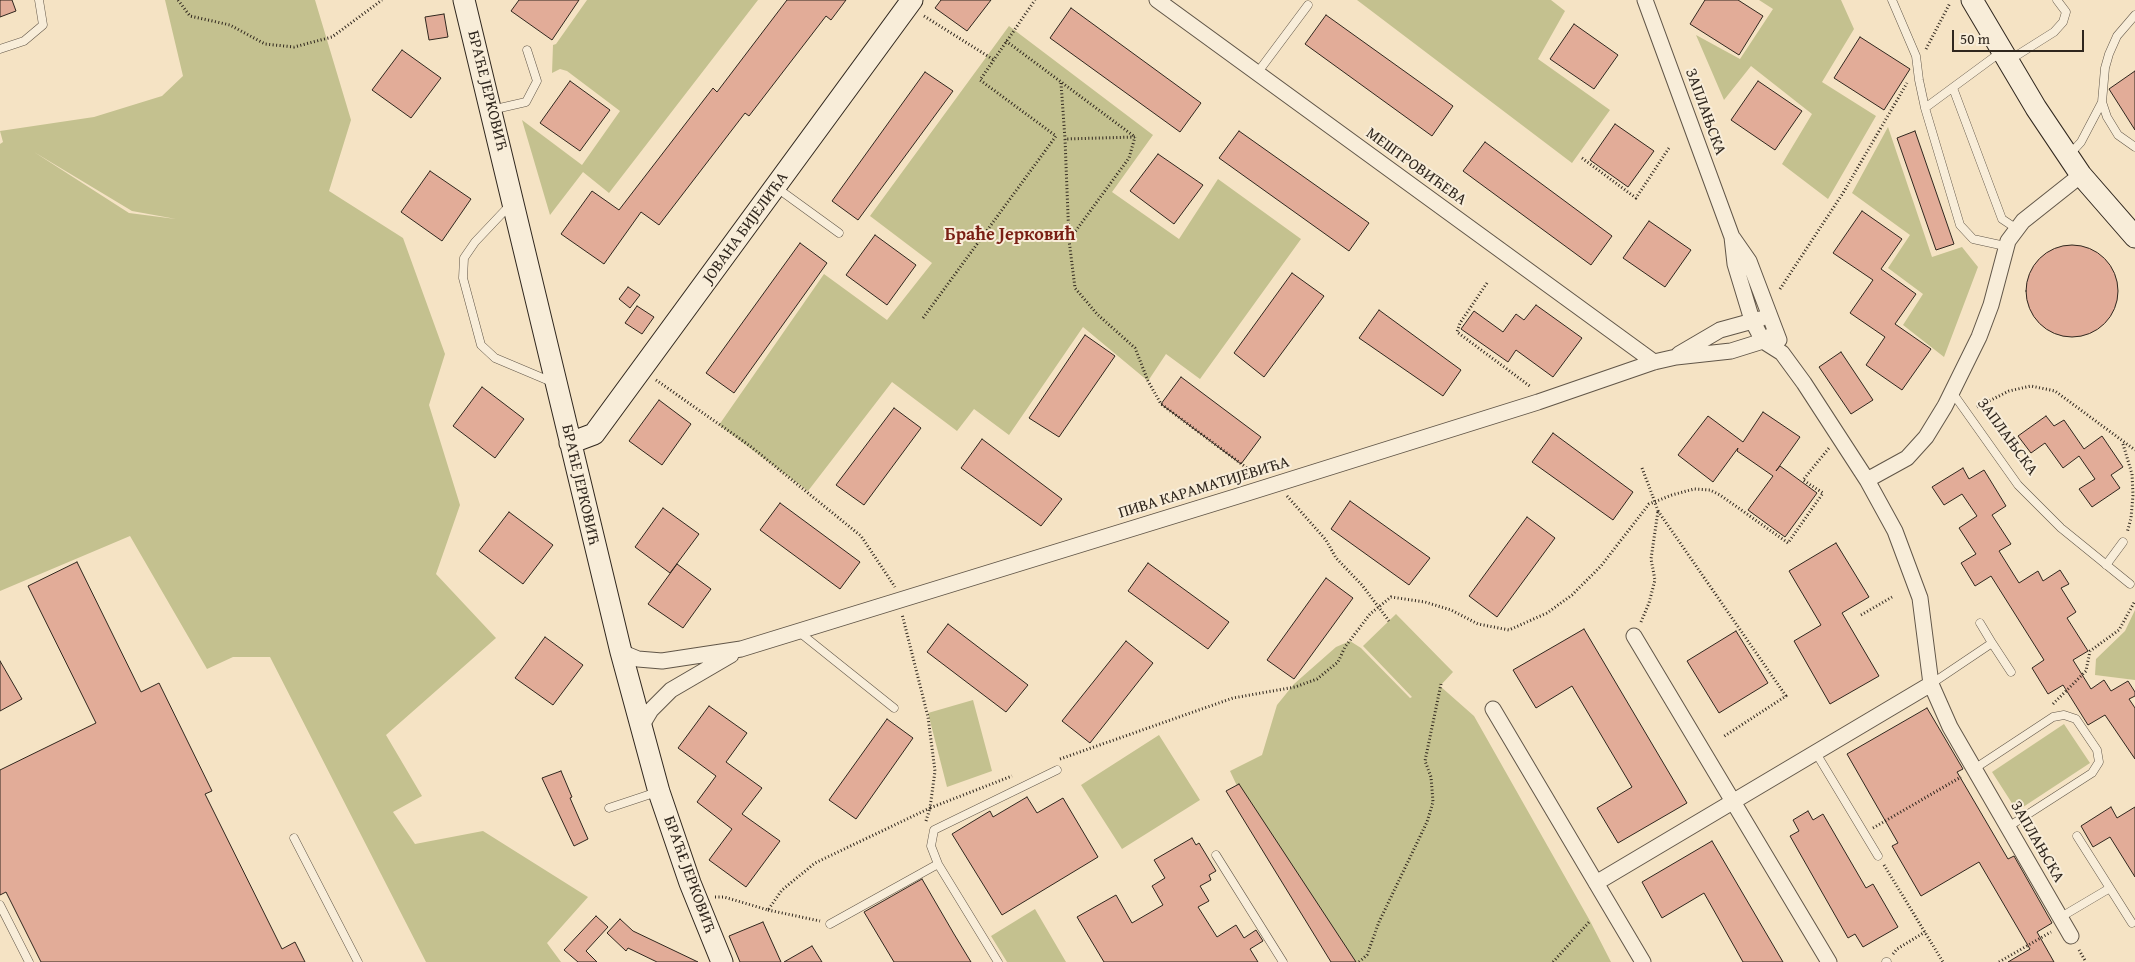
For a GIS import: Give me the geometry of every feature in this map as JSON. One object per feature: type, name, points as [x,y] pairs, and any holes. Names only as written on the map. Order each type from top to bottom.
[{"type":"street","name":"БРАЋЕ ЈЕРКОВИЋ","points":[[464,0],[514,201],[621,652],[659,792],[692,890],[722,962]]},
{"type":"street","name":"МЕШТРОВИЋЕВА","points":[[1158,0],[1654,362]]},
{"type":"street","name":"ЗАПЛАЊСКА","points":[[1645,0],[1732,237],[1735,264],[1752,320],[1763,341],[1782,353]]},
{"type":"street","points":[[1972,0],[2036,108],[2080,175],[2135,237]]},
{"type":"street","name":"ЈОВАНА БИЈЕЛИЋА","points":[[570,443],[594,434],[776,187],[915,6]]},
{"type":"street","points":[[1867,480],[1890,468],[1917,449],[1952,392],[1985,324],[1997,284],[2005,246],[2023,221],[2080,175]]},
{"type":"street","name":"ЗАПЛАЊСКА","points":[[1732,237],[1749,261],[1782,353],[1867,480],[1895,531],[1920,598],[1931,684],[1950,727],[2065,926]]},
{"type":"street","name":"ПИВА КАРАМАТИЈЕВИЋА","points":[[1676,356],[1720,330],[1752,320],[1770,317]]},
{"type":"street","name":"ПИВА КАРАМАТИЈЕВИЋА","points":[[621,652],[638,659],[662,661],[741,649],[799,632],[899,596],[1538,402],[1654,362],[1676,356],[1731,351],[1763,341],[1776,332]]},
{"type":"street","points":[[1634,636],[1829,962]]},
{"type":"street","name":"ПИВА КАРАМАТИЈЕВИЋА","points":[[642,725],[651,710],[671,690],[741,649]]},
{"type":"street","points":[[1596,883],[1931,684]]},
{"type":"street","points":[[1493,710],[1643,962]]},
{"type":"lane","points":[[0,49],[24,41],[43,25],[39,0]]},
{"type":"lane","points":[[1892,0],[1916,56],[1925,108],[1960,225],[1973,239],[2005,246]]},
{"type":"lane","points":[[1925,108],[1953,88],[2005,56],[2054,32],[2063,22],[2066,12],[2057,0]]},
{"type":"lane","points":[[1258,72],[1308,5]]},
{"type":"lane","points":[[2068,155],[2081,142],[2102,102],[2105,68],[2109,54],[2117,36],[2135,15]]},
{"type":"lane","points":[[491,110],[526,102],[537,81],[527,50]]},
{"type":"lane","points":[[1953,88],[2002,219],[2016,229]]},
{"type":"lane","points":[[2102,102],[2107,117],[2118,135],[2135,147]]},
{"type":"lane","points":[[776,187],[839,233]]},
{"type":"lane","points":[[514,201],[475,242],[464,258],[463,278],[481,345],[502,362],[537,374],[556,384]]},
{"type":"lane","name":"ЗАПЛАЊСКА","points":[[1952,392],[2018,484],[2061,528],[2130,584]]},
{"type":"lane","points":[[2106,564],[2123,542]]},
{"type":"lane","points":[[1980,623],[2011,672]]},
{"type":"lane","points":[[799,632],[894,708]]},
{"type":"lane","points":[[1931,684],[1992,643]]},
{"type":"lane","points":[[1974,769],[2053,717],[2064,715],[2076,719],[2097,750],[2099,762],[2092,773],[2008,827]]},
{"type":"lane","points":[[1816,753],[1878,856]]},
{"type":"lane","points":[[998,962],[938,864],[931,846],[934,830],[1057,770]]},
{"type":"lane","points":[[609,808],[659,792]]},
{"type":"lane","points":[[2077,836],[2132,923]]},
{"type":"lane","points":[[294,838],[358,962]]},
{"type":"lane","points":[[1216,855],[1282,962]]},
{"type":"lane","points":[[830,924],[938,864]]},
{"type":"lane","points":[[2065,926],[2110,888]]},
{"type":"lane","points":[[0,905],[29,962]]},
{"type":"path","points":[[178,0],[190,16],[230,25],[266,44],[294,47],[332,37],[382,0]]},
{"type":"path","points":[[923,318],[1056,136],[980,80],[1035,0]]},
{"type":"path","points":[[1918,65],[1950,2]]},
{"type":"path","points":[[915,6],[994,60]]},
{"type":"path","points":[[1006,41],[1136,137]]},
{"type":"path","points":[[1061,82],[1069,240],[1075,288],[1097,314],[1135,348],[1148,381],[1161,404],[1257,476]]},
{"type":"path","points":[[1780,289],[1843,193],[1901,94]]},
{"type":"path","points":[[1065,139],[1136,137]]},
{"type":"path","points":[[1069,240],[1129,158],[1136,137]]},
{"type":"path","points":[[1582,158],[1636,198],[1669,148]]},
{"type":"path","points":[[1487,283],[1460,324],[1458,332],[1533,388]]},
{"type":"path","points":[[662,384],[750,446],[861,536],[899,596],[928,717],[935,771],[930,808]]},
{"type":"path","points":[[1967,411],[2009,392],[2031,386],[2055,392],[2135,450]]},
{"type":"path","points":[[2123,443],[2132,474],[2134,506],[2129,529],[2123,542]]},
{"type":"path","points":[[1057,760],[1233,698],[1295,686],[1317,679],[1338,662],[1344,647],[1370,614],[1391,597],[1425,602],[1451,610],[1478,624],[1509,630],[1547,613],[1572,595],[1601,566],[1649,504],[1672,494],[1694,489],[1710,490],[1788,543],[1823,493],[1803,480],[1830,448]]},
{"type":"path","points":[[1642,468],[1658,510],[1786,696],[1723,737]]},
{"type":"path","points":[[1287,495],[1326,540],[1336,558],[1362,585],[1389,621]]},
{"type":"path","points":[[1634,636],[1649,603],[1655,580],[1651,559],[1658,510]]},
{"type":"path","points":[[1860,615],[1892,597]]},
{"type":"path","points":[[2053,717],[2054,702],[2070,690],[2086,671],[2090,651],[2119,630],[2135,601]]},
{"type":"path","points":[[1359,962],[1367,955],[1379,922],[1427,822],[1432,802],[1431,777],[1425,761],[1441,684]]},
{"type":"path","points":[[1864,833],[1974,769]]},
{"type":"path","points":[[768,910],[782,890],[815,863],[930,808],[1020,773]]},
{"type":"path","points":[[1878,856],[1943,962]]},
{"type":"path","points":[[708,897],[724,898],[830,924]]},
{"type":"path","points":[[1553,962],[1590,920]]},
{"type":"path","points":[[1999,962],[2065,926]]},
{"type":"path","points":[[1897,949],[1925,932]]},
{"type":"shaded area","points":[[165,0],[315,0],[351,120],[329,191],[403,238],[445,354],[429,405],[460,505],[436,574],[496,638],[386,735],[422,796],[393,812],[415,844],[483,831],[588,897],[547,943],[561,962],[426,962],[270,657],[233,657],[207,669],[130,536],[0,591],[0,144],[3,142],[0,131],[94,117],[162,96],[183,76]],"holes":[[[34,152],[132,211],[176,219],[129,213]]]},
{"type":"shaded area","points":[[587,0],[758,0],[609,193],[583,172],[550,215],[522,120],[582,165],[620,111],[567,71],[560,69],[552,73],[553,45],[556,44]]},
{"type":"shaded area","points":[[1357,0],[1551,0],[1565,11],[1538,59],[1610,110],[1572,163]]},
{"type":"shaded area","points":[[1759,0],[1841,0],[1854,29],[1822,82],[1876,116],[1828,199],[1782,164],[1812,114],[1751,66],[1724,100],[1696,35],[1740,59],[1773,9]]},
{"type":"shaded area","points":[[1009,26],[1153,135],[1112,192],[1179,239],[1218,179],[1301,239],[1200,379],[1166,354],[1148,381],[1083,327],[1009,435],[974,409],[957,431],[892,382],[808,491],[719,425],[824,274],[887,320],[932,263],[870,216]]},
{"type":"shaded area","points":[[1888,127],[1932,257],[1962,247],[1978,267],[1944,357],[1903,325],[1923,294],[1888,268],[1910,235],[1852,193]]},
{"type":"shaded area","points":[[2135,610],[2135,680],[2095,675],[2096,659],[2125,631]]},
{"type":"shaded area","points":[[1396,614],[1453,672],[1440,686],[1474,716],[1590,921],[1611,962],[1350,962],[1238,788],[1230,771],[1262,755],[1277,705],[1294,684],[1336,647],[1350,641],[1361,648],[1410,698],[1412,697],[1363,646]]},
{"type":"shaded area","points":[[973,700],[992,771],[947,787],[928,713]]},
{"type":"shaded area","points":[[2064,724],[2090,763],[2017,811],[1992,772]]},
{"type":"shaded area","points":[[1159,735],[1200,800],[1122,849],[1081,785]]},
{"type":"shaded area","points":[[1035,909],[1066,962],[1007,962],[991,936]]},
{"type":"building","points":[[0,0],[12,0],[16,11],[0,17]]},
{"type":"building","points":[[519,0],[579,0],[552,40],[511,11]]},
{"type":"building","points":[[787,0],[846,0],[831,20],[826,16],[749,116],[745,113],[659,225],[641,212],[604,264],[561,234],[592,191],[619,210],[713,88],[717,92]]},
{"type":"building","points":[[941,0],[991,0],[967,31],[935,8]]},
{"type":"building","points":[[1705,0],[1738,0],[1763,16],[1739,55],[1690,24]]},
{"type":"building","points":[[1071,8],[1201,103],[1180,132],[1050,38]]},
{"type":"building","points":[[444,14],[448,37],[429,40],[425,17]]},
{"type":"building","points":[[1326,15],[1453,106],[1432,136],[1305,44]]},
{"type":"building","points":[[1574,24],[1618,55],[1594,89],[1550,59]]},
{"type":"building","points":[[1860,37],[1910,69],[1884,110],[1834,78]]},
{"type":"building","points":[[402,50],[441,78],[411,118],[372,90]]},
{"type":"building","points":[[2135,71],[2135,130],[2109,89]]},
{"type":"building","points":[[925,72],[953,91],[858,220],[832,201]]},
{"type":"building","points":[[570,81],[610,110],[580,151],[540,123]]},
{"type":"building","points":[[1758,81],[1802,111],[1775,150],[1731,120]]},
{"type":"building","points":[[1615,124],[1654,151],[1628,187],[1590,160]]},
{"type":"building","points":[[1239,131],[1369,223],[1349,251],[1219,158]]},
{"type":"building","points":[[1915,131],[1954,244],[1936,250],[1897,138]]},
{"type":"building","points":[[1485,142],[1612,236],[1591,265],[1463,171]]},
{"type":"building","points":[[1158,154],[1203,185],[1174,224],[1130,191]]},
{"type":"building","points":[[430,171],[471,199],[442,241],[401,212]]},
{"type":"building","points":[[1862,211],[1902,239],[1881,269],[1916,294],[1895,324],[1931,349],[1902,390],[1866,365],[1885,337],[1850,313],[1873,280],[1833,253]]},
{"type":"building","points":[[1649,221],[1691,250],[1665,287],[1623,258]]},
{"type":"building","points":[[875,235],[916,265],[887,305],[846,275]]},
{"type":"building","points":[[800,243],[827,263],[734,393],[706,373]]},
{"type":"building","points":[[2063,245],[2081,245],[2098,252],[2111,265],[2118,282],[2118,300],[2111,317],[2098,330],[2081,337],[2063,337],[2046,330],[2033,317],[2026,300],[2026,282],[2033,265],[2046,252]]},
{"type":"building","points":[[1292,273],[1324,296],[1264,377],[1234,353]]},
{"type":"building","points":[[628,287],[640,295],[630,308],[619,299]]},
{"type":"building","points":[[1536,305],[1582,338],[1553,377],[1516,350],[1508,362],[1461,329],[1474,311],[1503,332],[1516,314],[1524,320]]},
{"type":"building","points":[[637,306],[654,317],[642,334],[625,323]]},
{"type":"building","points":[[1379,310],[1461,370],[1443,396],[1359,338]]},
{"type":"building","points":[[1085,335],[1115,356],[1059,437],[1029,418]]},
{"type":"building","points":[[1841,352],[1873,400],[1851,414],[1819,367]]},
{"type":"building","points":[[1181,377],[1261,437],[1241,464],[1161,404]]},
{"type":"building","points":[[482,387],[524,419],[495,458],[453,426]]},
{"type":"building","points":[[659,400],[691,424],[662,465],[629,441]]},
{"type":"building","points":[[894,408],[921,428],[864,505],[836,485]]},
{"type":"building","points":[[1763,412],[1800,437],[1776,471],[1780,466],[1817,493],[1785,537],[1748,510],[1773,476],[1737,451],[1738,448],[1713,482],[1678,455],[1708,416],[1743,442]]},
{"type":"building","points":[[2046,416],[2054,426],[2064,420],[2084,449],[2102,436],[2123,467],[2111,475],[2120,488],[2092,507],[2079,489],[2095,479],[2079,456],[2063,468],[2045,443],[2031,453],[2018,436]]},
{"type":"building","points":[[1553,433],[1633,492],[1613,520],[1532,462]]},
{"type":"building","points":[[982,439],[1062,499],[1041,526],[961,468]]},
{"type":"building","points":[[1963,468],[1969,479],[1984,470],[2006,506],[1992,515],[2011,544],[1999,551],[2019,583],[2038,571],[2043,581],[2060,570],[2069,584],[2061,588],[2076,612],[2067,618],[2088,651],[2073,660],[2091,689],[2104,680],[2111,691],[2128,681],[2135,692],[2135,696],[2129,699],[2135,708],[2135,759],[2105,715],[2088,725],[2063,685],[2048,694],[2032,668],[2044,660],[1991,576],[1975,586],[1961,563],[1976,554],[1959,528],[1977,516],[1962,494],[1944,505],[1932,487]]},
{"type":"building","points":[[1350,501],[1430,558],[1409,585],[1331,529]]},
{"type":"building","points":[[780,503],[860,562],[840,589],[760,530]]},
{"type":"building","points":[[663,508],[699,534],[670,573],[635,547]]},
{"type":"building","points":[[509,512],[553,545],[523,584],[479,551]]},
{"type":"building","points":[[1527,517],[1555,538],[1497,617],[1469,596]]},
{"type":"building","points":[[1836,543],[1869,597],[1842,613],[1879,676],[1830,704],[1794,641],[1821,625],[1789,571]]},
{"type":"building","points":[[77,562],[141,692],[159,683],[212,791],[205,794],[282,949],[295,942],[305,962],[41,962],[6,892],[0,895],[0,770],[96,723],[28,586]]},
{"type":"building","points":[[1148,563],[1229,622],[1208,649],[1128,591]]},
{"type":"building","points":[[677,564],[711,589],[683,628],[648,604]]},
{"type":"building","points":[[1326,578],[1353,598],[1294,679],[1267,660]]},
{"type":"building","points":[[948,624],[1028,685],[1006,712],[927,652]]},
{"type":"building","points":[[1584,629],[1687,803],[1618,843],[1597,808],[1632,787],[1572,686],[1536,708],[1513,670]]},
{"type":"building","points":[[1736,631],[1768,683],[1719,713],[1687,661]]},
{"type":"building","points":[[545,637],[583,665],[553,705],[515,678]]},
{"type":"building","points":[[1126,641],[1153,663],[1090,743],[1062,721]]},
{"type":"building","points":[[0,661],[22,699],[0,711]]},
{"type":"building","points":[[709,706],[747,733],[726,762],[762,788],[742,814],[780,841],[746,887],[709,860],[732,829],[697,802],[716,776],[678,748]]},
{"type":"building","points":[[1927,708],[1963,769],[1957,772],[2008,859],[2014,856],[2052,923],[2037,932],[2054,962],[2008,962],[2030,949],[1979,862],[1921,896],[1892,846],[1898,843],[1847,754]]},
{"type":"building","points":[[887,719],[913,738],[856,819],[829,800]]},
{"type":"building","points":[[561,771],[572,797],[570,798],[588,839],[574,846],[542,778]]},
{"type":"building","points":[[1239,784],[1356,962],[1331,962],[1226,791]]},
{"type":"building","points":[[1027,797],[1037,813],[1063,798],[1098,857],[1002,915],[952,834],[990,811],[993,817]]},
{"type":"building","points":[[2111,807],[2117,818],[2135,807],[2135,877],[2110,837],[2093,847],[2081,826]]},
{"type":"building","points":[[1808,811],[1813,820],[1823,814],[1866,888],[1873,884],[1898,927],[1863,947],[1855,934],[1848,938],[1790,836],[1799,831],[1793,820]]},
{"type":"building","points":[[1192,838],[1196,845],[1199,843],[1216,871],[1209,875],[1211,880],[1200,886],[1209,901],[1198,907],[1217,937],[1236,925],[1244,938],[1256,930],[1263,941],[1250,949],[1258,962],[1104,962],[1077,917],[1116,895],[1132,923],[1163,905],[1152,886],[1165,878],[1154,860]]},
{"type":"building","points":[[1712,841],[1783,962],[1743,962],[1704,893],[1662,918],[1642,882]]},
{"type":"building","points":[[922,879],[971,962],[894,962],[864,912]]},
{"type":"building","points":[[596,916],[608,927],[586,951],[597,962],[578,962],[564,950]]},
{"type":"building","points":[[620,919],[633,931],[698,962],[657,962],[628,948],[626,951],[607,933]]},
{"type":"building","points":[[763,922],[781,962],[740,962],[729,936]]},
{"type":"building","points":[[812,946],[822,962],[784,962]]},
{"type":"district","name":"Браће Јерковић","points":[[1010,235]]}]
